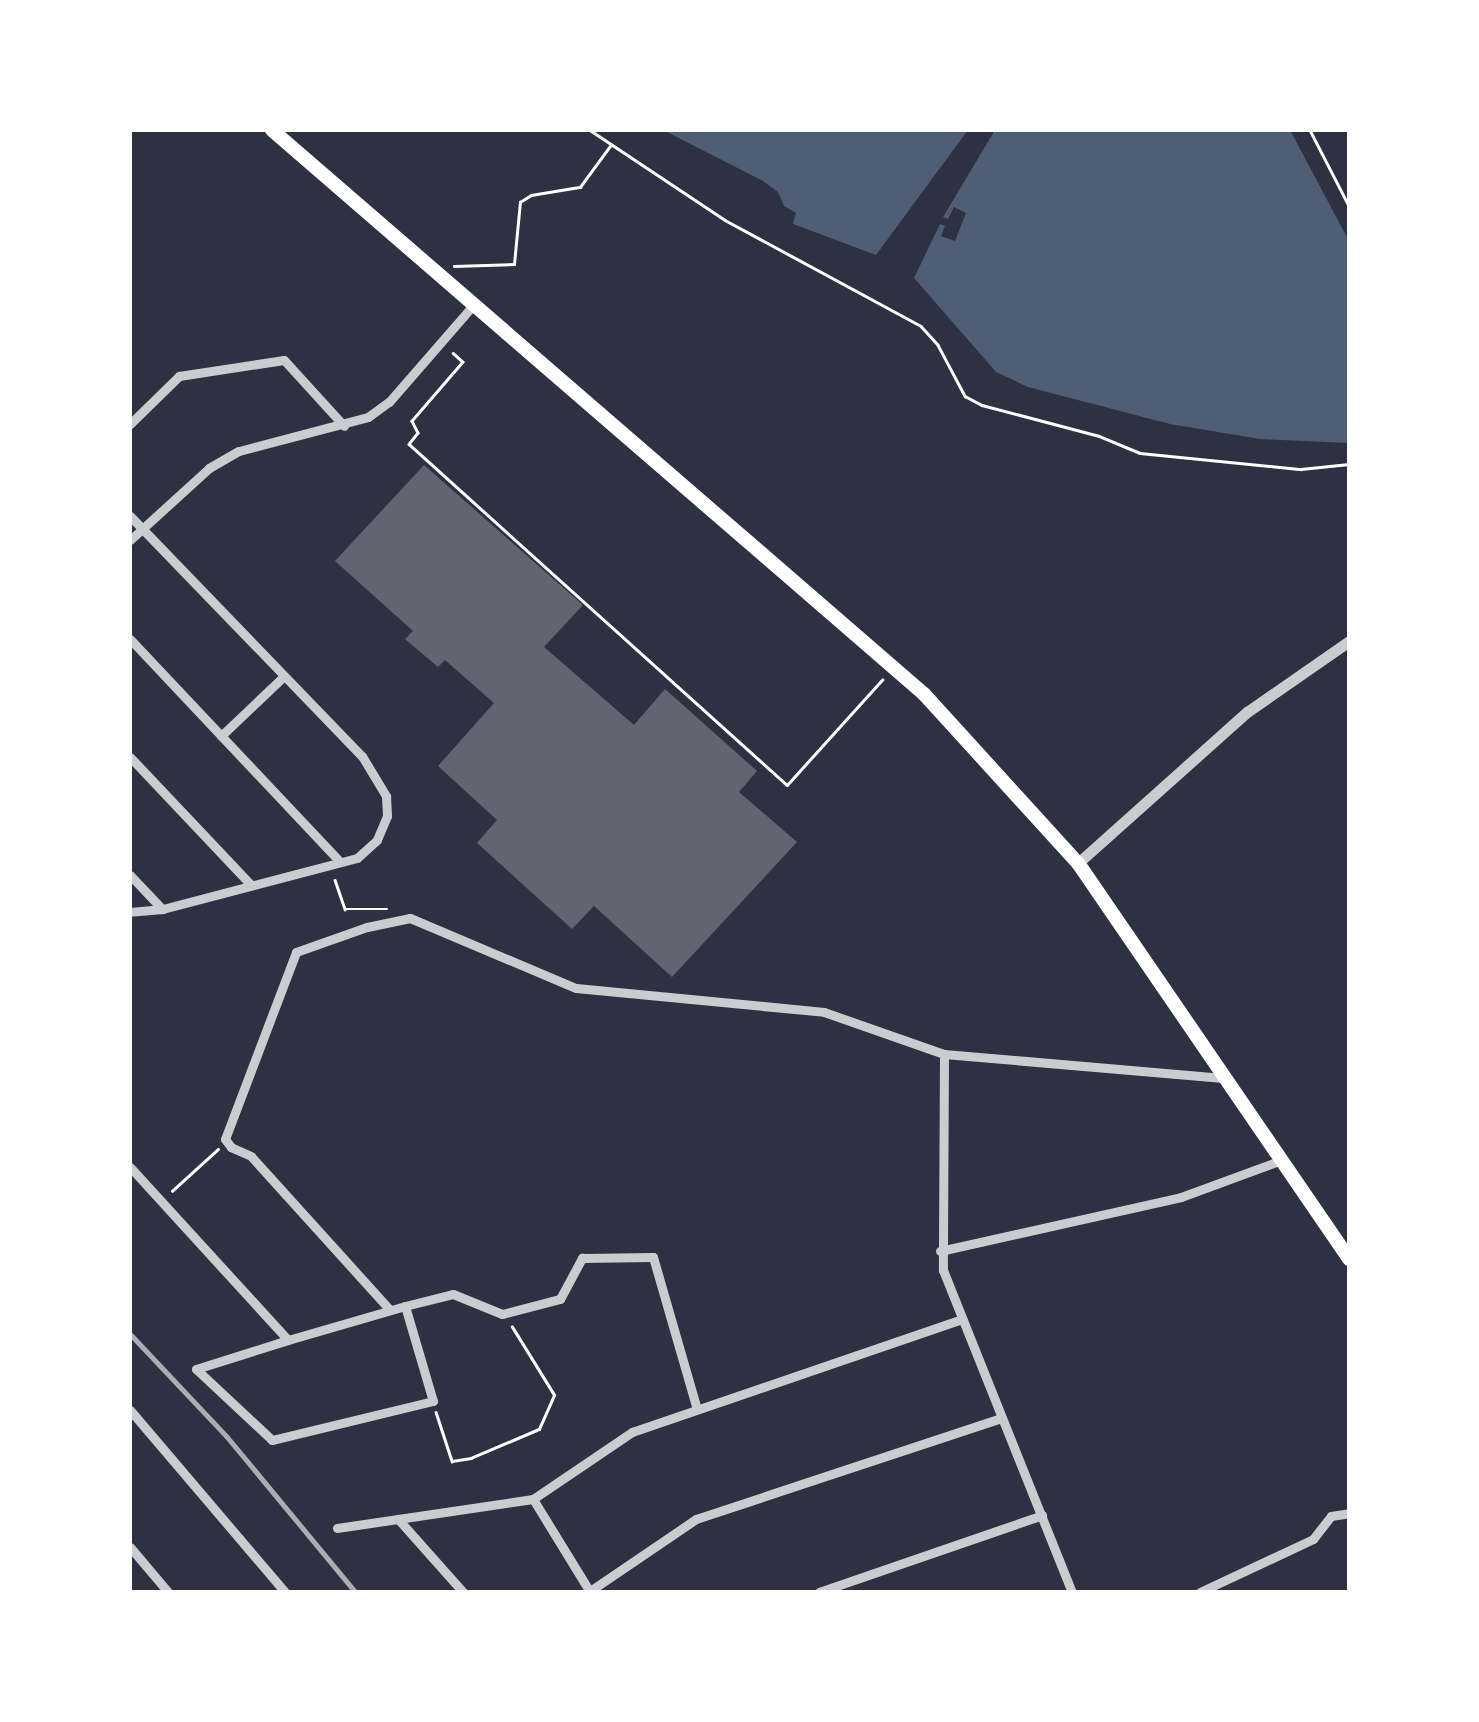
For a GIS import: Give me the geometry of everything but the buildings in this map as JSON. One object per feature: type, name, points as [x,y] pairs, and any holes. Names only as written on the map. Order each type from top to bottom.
[{"type":"main road","points":[[272,130],[894,666],[1078,863],[1349,1259]]},
{"type":"street","points":[[130,540],[209,468],[239,451],[344,426],[389,402],[475,303]]},
{"type":"street","points":[[130,424],[179,376],[284,360],[344,426]]},
{"type":"street","points":[[130,516],[362,756],[386,796],[387,816],[377,840],[357,858],[162,909],[130,912]]},
{"type":"street","points":[[130,640],[336,863]]},
{"type":"street","points":[[1078,863],[1247,712],[1349,641]]},
{"type":"street","points":[[222,736],[283,677]]},
{"type":"street","points":[[130,758],[251,886]]},
{"type":"street","points":[[130,874],[162,909]]},
{"type":"street","points":[[390,1310],[250,1156],[227,1142],[296,952],[367,927],[410,918],[576,988],[824,1012],[944,1054],[1228,1078]]},
{"type":"street","points":[[944,1054],[940,1252],[962,1319],[1072,1592]]},
{"type":"street","points":[[940,1252],[1182,1197],[1279,1161]]},
{"type":"street","points":[[130,1167],[288,1340]]},
{"type":"street","points":[[406,1306],[433,1402],[272,1440],[196,1369],[390,1310],[406,1306],[454,1294],[502,1314],[560,1298],[582,1258],[653,1257],[698,1409]]},
{"type":"street","points":[[337,1528],[534,1499],[632,1432],[962,1319]]},
{"type":"street","points":[[130,1410],[285,1592]]},
{"type":"street","points":[[534,1499],[590,1592],[696,1519],[1002,1418]]},
{"type":"street","points":[[1200,1592],[1313,1539],[1331,1516],[1349,1513]]},
{"type":"street","points":[[819,1592],[1042,1515]]},
{"type":"street","points":[[398,1520],[463,1592]]},
{"type":"street","points":[[130,1547],[168,1592]]},
{"type":"path","points":[[590,130],[725,220],[921,326],[938,345],[965,396],[982,406],[1099,436],[1140,452],[1301,468],[1349,464]]},
{"type":"path","points":[[1310,130],[1349,206]]},
{"type":"path","points":[[445,278],[451,268],[463,263],[514,264],[520,202],[531,194],[580,187],[610,145]]},
{"type":"path","points":[[442,341],[463,362],[412,421],[418,433],[409,444],[787,785],[894,666]]},
{"type":"path","points":[[336,863],[346,909],[382,907],[398,913]]},
{"type":"path","points":[[161,1201],[227,1142]]},
{"type":"path","points":[[433,1402],[452,1461],[471,1458],[539,1429],[554,1395],[502,1314]]},
{"type":"water","points":[[663,130],[968,130],[876,255],[793,224],[796,213],[784,206],[778,192],[763,181]]},
{"type":"water","points":[[995,130],[1290,130],[1349,241],[1349,443],[1260,439],[1170,424],[1028,387],[996,372],[914,278],[940,224],[945,226],[941,236],[955,241],[966,213],[954,207],[948,219],[943,217]]},
{"type":"railway","points":[[130,1334],[227,1437],[355,1592]]}]
